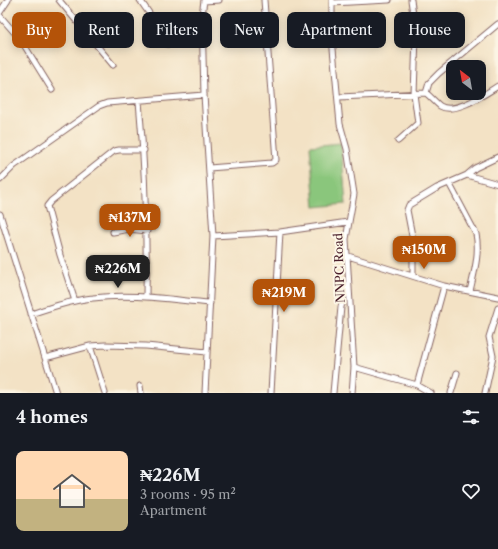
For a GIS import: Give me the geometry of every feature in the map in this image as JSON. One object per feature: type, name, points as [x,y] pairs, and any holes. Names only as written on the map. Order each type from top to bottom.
[{"type":"street","points":[[0,12],[2,5],[8,0]]},
{"type":"street","points":[[59,0],[113,65]]},
{"type":"street","points":[[140,0],[148,12]]},
{"type":"street","points":[[205,393],[213,236],[204,94],[202,16],[204,0],[219,0]]},
{"type":"street","points":[[209,168],[272,163],[276,160],[264,0]]},
{"type":"street","points":[[332,2],[390,0]]},
{"type":"street","points":[[398,141],[418,123],[414,94],[416,36],[411,0]]},
{"type":"street","name":"NNPC Road","points":[[332,2],[332,38],[339,97],[340,124],[347,149],[354,194],[353,207],[348,222],[346,239],[354,367],[352,393]]},
{"type":"street","points":[[0,16],[22,40],[52,90]]},
{"type":"street","points":[[426,93],[429,83],[439,73],[498,24]]},
{"type":"street","points":[[339,97],[426,93],[440,106],[448,109],[464,105],[498,86]]},
{"type":"street","points":[[0,180],[14,166],[99,106],[107,103],[204,94]]},
{"type":"street","points":[[139,100],[144,150],[147,231],[146,297]]},
{"type":"street","points":[[75,300],[60,256],[47,206],[51,201],[114,151],[144,150]]},
{"type":"street","points":[[413,276],[413,241],[407,210],[415,200],[466,175],[475,168],[498,157]]},
{"type":"street","points":[[466,175],[498,184]]},
{"type":"street","points":[[450,183],[476,234],[478,242],[478,251],[470,292]]},
{"type":"street","points":[[0,214],[56,393]]},
{"type":"street","points":[[213,236],[280,232],[348,222]]},
{"type":"street","points":[[113,232],[129,229],[147,231]]},
{"type":"street","points":[[271,393],[280,232]]},
{"type":"street","points":[[348,256],[444,286],[498,298]]},
{"type":"street","points":[[333,393],[342,307],[348,283]]},
{"type":"street","points":[[417,385],[444,286]]},
{"type":"street","points":[[31,314],[75,300],[95,298],[146,297],[210,303]]},
{"type":"street","points":[[485,393],[493,356],[489,337],[498,308]]},
{"type":"street","points":[[45,358],[90,346],[146,346],[207,352]]},
{"type":"street","points":[[90,346],[105,393]]},
{"type":"street","points":[[354,367],[417,385],[424,392],[431,393]]},
{"type":"street","points":[[451,393],[457,373]]},
{"type":"street","points":[[140,386],[141,393]]},
{"type":"green space","points":[[341,143],[346,204],[315,207],[310,146]]}]
